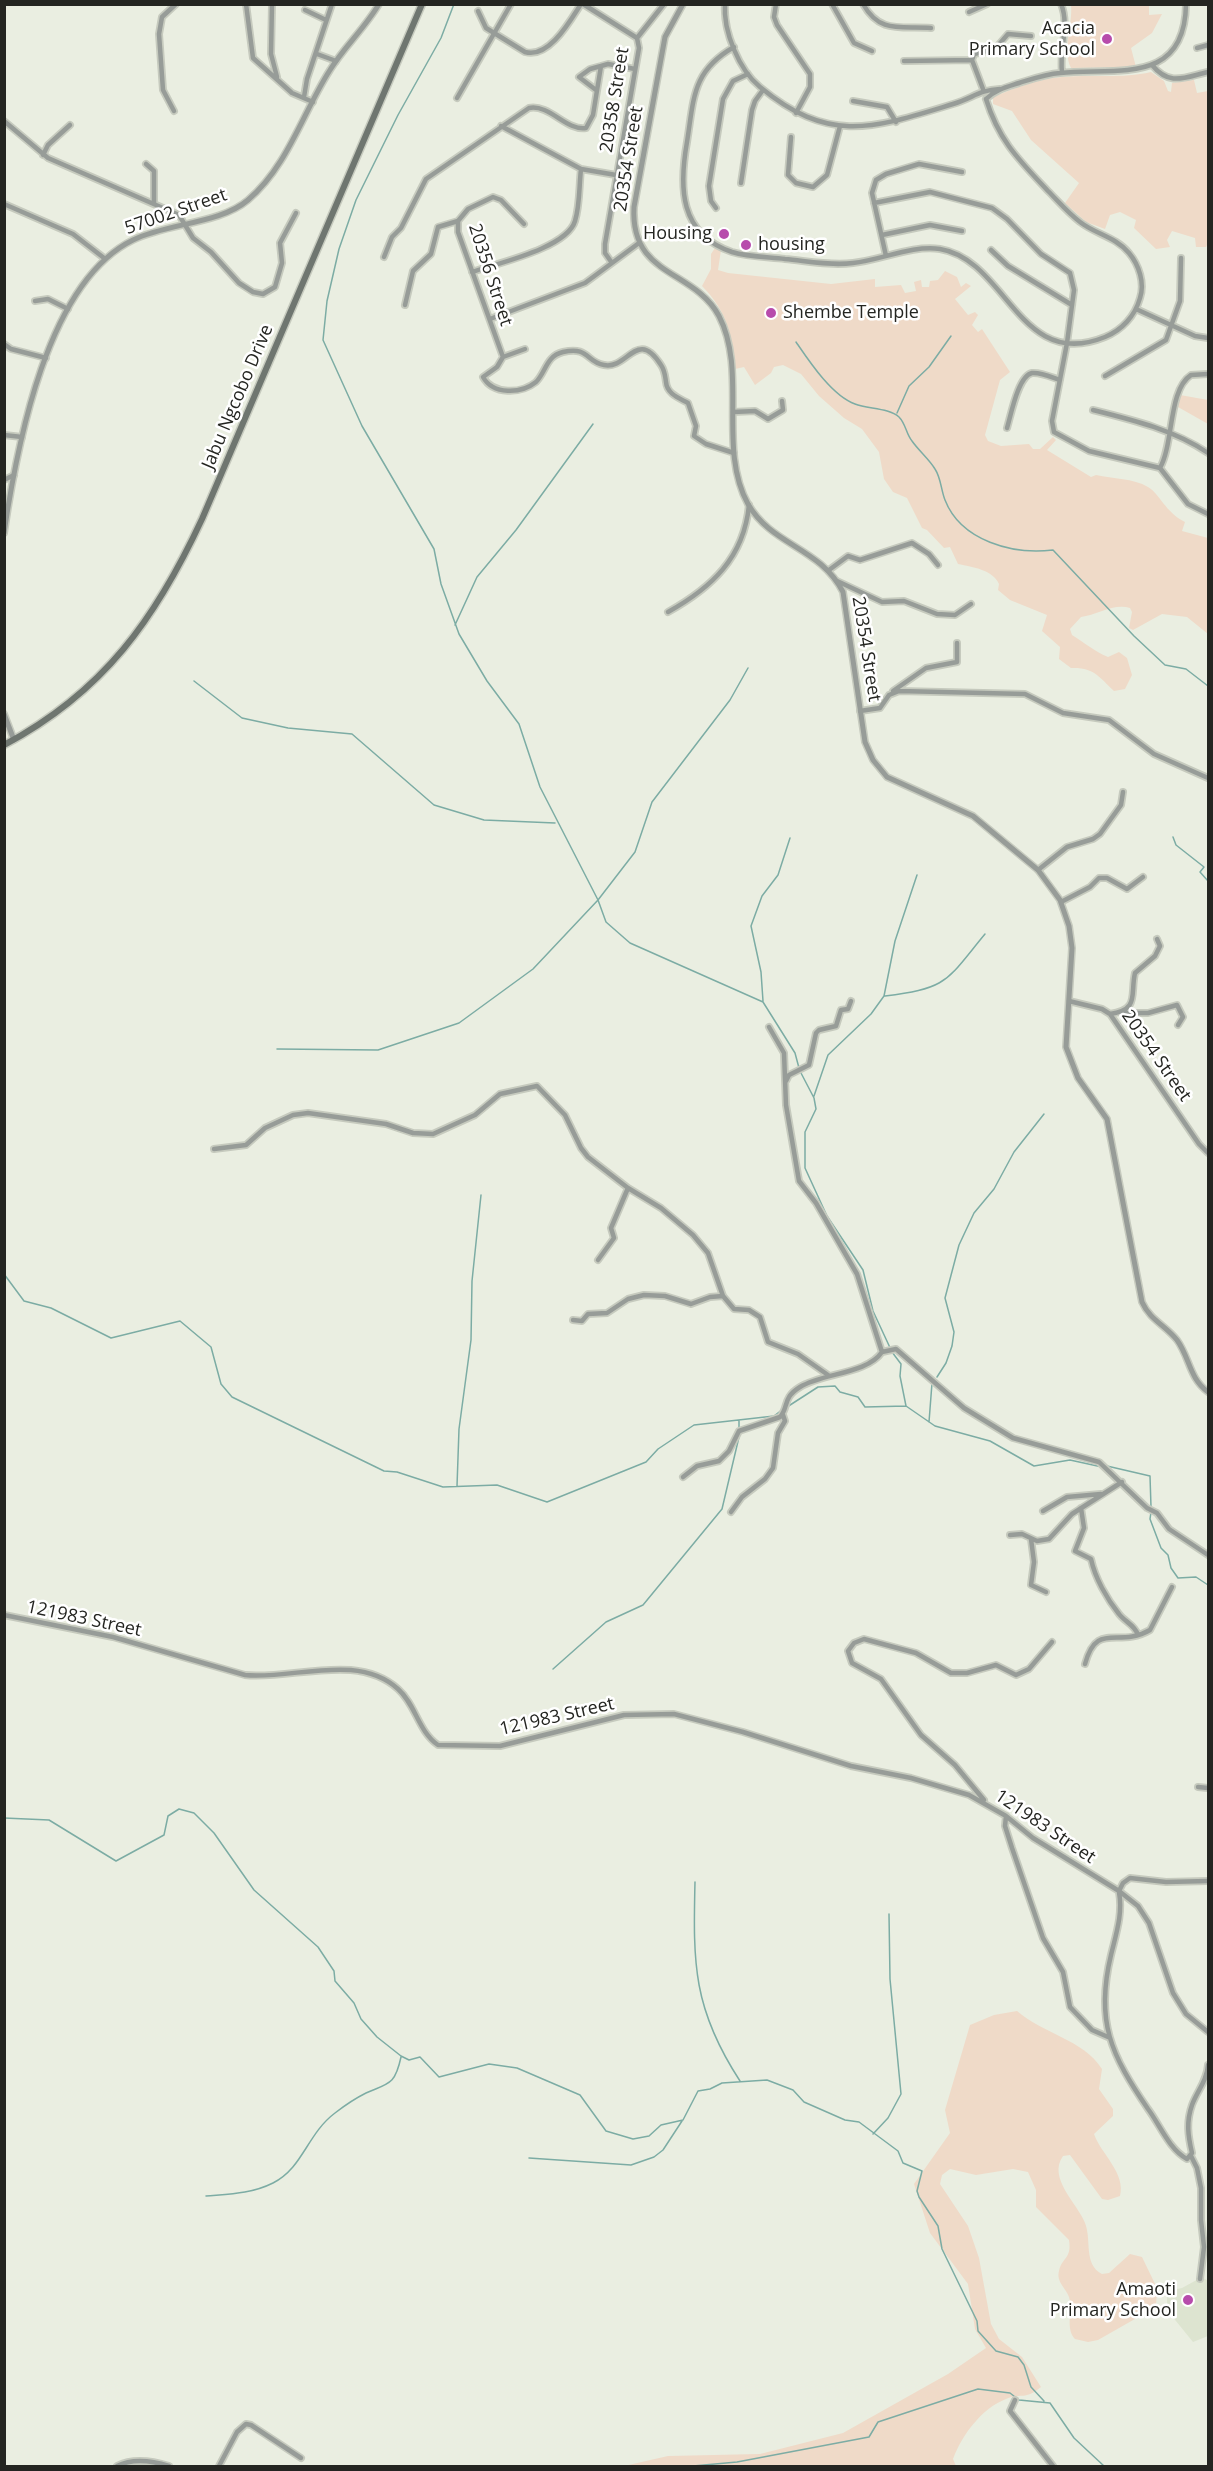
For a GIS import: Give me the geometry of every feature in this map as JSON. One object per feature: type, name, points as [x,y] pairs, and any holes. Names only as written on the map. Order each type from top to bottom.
[{"type":"main road","name":"Jabu Ngcobo Drive","points":[[4,745],[54,714],[101,674],[140,630],[172,581],[202,519],[422,4]]},
{"type":"street","points":[[174,111],[163,90],[159,26],[165,13],[176,4]]},
{"type":"street","points":[[246,4],[251,53],[256,62],[292,93],[314,102]]},
{"type":"street","points":[[272,4],[271,54],[278,80]]},
{"type":"street","points":[[304,97],[307,79],[332,4]]},
{"type":"street","name":"57002 Street","points":[[4,533],[22,437],[46,358],[68,309],[86,277],[104,258],[142,236],[231,210],[250,199],[288,148],[336,61],[379,4]]},
{"type":"street","points":[[457,98],[511,4]]},
{"type":"street","points":[[478,11],[486,28],[525,52],[532,53],[545,46],[563,31],[582,4]]},
{"type":"street","name":"20358 Street","points":[[582,4],[637,38],[639,48],[605,244],[605,253],[612,263]]},
{"type":"street","points":[[637,38],[664,4]]},
{"type":"street","name":"20354 Street","points":[[683,4],[669,26],[661,54],[633,220],[639,243],[651,261],[703,297],[719,317],[728,349],[734,412],[734,453],[739,484],[749,505],[774,533],[829,570],[837,581],[845,606],[868,751],[884,774],[898,783],[973,816],[1038,870],[1061,903],[1072,942],[1069,1001],[1096,1007],[1110,1014],[1199,1144],[1209,1153]]},
{"type":"street","points":[[725,4],[725,18],[734,47],[748,74],[763,90],[796,113],[819,122],[866,127],[896,122],[1062,72],[1135,71],[1152,65],[1169,53],[1177,42],[1185,20],[1186,4]]},
{"type":"street","points":[[776,4],[774,17],[777,25],[810,74],[810,87],[796,113]]},
{"type":"street","points":[[832,4],[855,43],[872,51]]},
{"type":"street","points":[[863,4],[874,21],[881,25],[931,28]]},
{"type":"street","points":[[969,12],[987,4]]},
{"type":"street","points":[[1061,4],[1065,18],[1060,50],[1062,72]]},
{"type":"street","points":[[304,10],[326,20]]},
{"type":"street","points":[[972,60],[977,52],[994,49],[1008,34],[1031,36]]},
{"type":"street","points":[[1197,48],[1209,45]]},
{"type":"street","points":[[734,47],[712,60],[697,84],[681,173],[683,199],[693,220],[716,243],[731,252],[747,255],[841,264],[928,249],[953,253],[980,270],[1032,328],[1067,343],[1086,343],[1111,334],[1126,323],[1136,309],[1142,282],[1131,255],[1119,243],[1078,221],[1012,153],[997,130],[972,60]]},
{"type":"street","points":[[317,54],[336,61]]},
{"type":"street","points":[[904,61],[972,60]]},
{"type":"street","points":[[596,90],[579,77],[590,69],[608,64],[635,69]]},
{"type":"street","points":[[1152,65],[1160,74],[1169,79],[1209,72]]},
{"type":"street","points":[[384,257],[392,237],[401,228],[426,179],[525,110],[535,107],[577,128],[586,128],[593,115],[601,66]]},
{"type":"street","points":[[716,208],[711,201],[709,186],[723,99],[733,81],[748,74]]},
{"type":"street","points":[[741,183],[752,110],[763,90]]},
{"type":"street","points":[[853,101],[885,106],[892,112],[896,122]]},
{"type":"street","points":[[4,121],[43,155],[179,215],[186,223],[193,238],[211,252],[239,283],[253,292],[263,294],[275,287],[282,263],[280,243],[296,213]]},
{"type":"street","points":[[43,155],[48,145],[59,134],[68,130],[70,125]]},
{"type":"street","points":[[501,126],[581,169],[616,175]]},
{"type":"street","points":[[790,137],[788,175],[796,183],[813,187],[827,175],[840,126]]},
{"type":"street","points":[[146,164],[154,171],[154,203]]},
{"type":"street","points":[[886,256],[874,203],[874,185],[886,174],[919,164],[963,172]]},
{"type":"street","points":[[472,272],[551,244],[568,233],[575,220],[581,169]]},
{"type":"street","points":[[874,203],[930,192],[999,212],[1041,254],[1070,273],[1074,282],[1072,305],[1052,421],[1058,435],[1089,451],[1160,468],[1188,504],[1209,514]]},
{"type":"street","name":"20356 Street","points":[[503,357],[458,232],[458,221],[468,209],[493,197],[501,200],[524,224]]},
{"type":"street","points":[[4,204],[73,234],[104,258]]},
{"type":"street","points":[[405,305],[413,271],[431,254],[438,226],[449,221],[458,221]]},
{"type":"street","points":[[882,234],[930,225],[962,231]]},
{"type":"street","points":[[490,319],[575,288],[639,243]]},
{"type":"street","points":[[991,250],[1008,266],[1072,305]]},
{"type":"street","points":[[1106,376],[1166,340],[1180,301],[1181,258]]},
{"type":"street","points":[[35,301],[48,299],[68,309]]},
{"type":"street","points":[[1136,309],[1195,336],[1209,338]]},
{"type":"street","points":[[4,344],[12,349],[46,358]]},
{"type":"street","points":[[525,349],[503,357],[497,367],[483,378],[499,390],[518,391],[536,381],[548,361],[559,353],[584,352],[601,365],[608,366],[617,364],[635,350],[651,352],[663,368],[668,389],[675,397],[688,403],[696,426],[694,436],[714,447],[734,453]]},
{"type":"street","points":[[1007,428],[1021,382],[1026,376],[1034,373],[1060,380]]},
{"type":"street","points":[[1160,468],[1181,384],[1191,375],[1209,374]]},
{"type":"street","points":[[734,412],[755,411],[768,419],[783,410],[782,401]]},
{"type":"street","points":[[1093,410],[1142,422],[1170,435],[1186,438],[1209,453]]},
{"type":"street","points":[[4,435],[22,437]]},
{"type":"street","points":[[4,480],[14,475]]},
{"type":"street","points":[[668,612],[712,583],[722,568],[731,561],[737,551],[749,505]]},
{"type":"street","points":[[829,570],[848,556],[860,560],[912,543],[929,554],[938,565]]},
{"type":"street","points":[[837,581],[882,602],[904,601],[937,614],[955,615],[971,604]]},
{"type":"street","points":[[860,711],[880,708],[891,693],[926,668],[957,662],[957,643]]},
{"type":"street","points":[[891,693],[932,690],[972,694],[1024,694],[1063,713],[1109,720],[1154,754],[1209,778]]},
{"type":"street","points":[[4,714],[14,740]]},
{"type":"street","points":[[1038,870],[1067,847],[1093,839],[1100,834],[1120,807],[1123,792]]},
{"type":"street","points":[[1061,903],[1090,887],[1099,878],[1107,878],[1127,889],[1143,877]]},
{"type":"street","points":[[1119,1013],[1132,1002],[1135,973],[1158,952],[1160,946],[1157,939]]},
{"type":"street","points":[[785,1083],[789,1075],[809,1065],[816,1033],[819,1030],[836,1026],[841,1010],[848,1009],[851,1001]]},
{"type":"street","points":[[1069,1001],[1065,1034],[1068,1053],[1078,1078],[1107,1119],[1142,1302],[1152,1320],[1179,1342],[1194,1378],[1209,1392]]},
{"type":"street","points":[[1110,1014],[1148,1013],[1177,1005],[1183,1017],[1178,1025]]},
{"type":"street","points":[[769,1027],[784,1053],[787,1116],[800,1180],[857,1274],[882,1352]]},
{"type":"street","points":[[214,1149],[246,1145],[265,1128],[293,1115],[308,1113],[387,1124],[413,1133],[433,1134],[475,1115],[500,1094],[537,1086],[565,1115],[584,1153],[628,1188],[684,1226],[701,1243],[714,1266],[723,1296],[734,1309],[749,1310],[760,1317],[763,1334],[770,1344],[798,1354],[828,1375]]},
{"type":"street","points":[[598,1260],[615,1238],[611,1228],[628,1188]]},
{"type":"street","points":[[573,1320],[582,1321],[588,1314],[607,1313],[636,1296],[665,1296],[691,1304],[710,1297],[723,1296]]},
{"type":"street","points":[[731,1512],[742,1497],[765,1479],[773,1468],[778,1432],[785,1421],[784,1410],[787,1399],[801,1386],[828,1375],[872,1363],[882,1352],[892,1349],[908,1357],[964,1408],[1013,1438],[1102,1464],[1105,1470],[1122,1482],[1147,1508],[1156,1513],[1169,1529],[1209,1555]]},
{"type":"street","points":[[683,1477],[697,1466],[719,1461],[729,1451],[739,1431],[776,1420],[784,1410]]},
{"type":"street","points":[[1010,1535],[1022,1534],[1031,1539],[1049,1539],[1066,1519],[1122,1482]]},
{"type":"street","points":[[1042,1511],[1067,1497],[1101,1494]]},
{"type":"street","points":[[1081,1508],[1084,1528],[1075,1551],[1091,1559],[1094,1575],[1118,1614],[1136,1629],[1138,1635]]},
{"type":"street","points":[[1031,1539],[1034,1562],[1031,1585],[1046,1592]]},
{"type":"street","points":[[1085,1664],[1092,1644],[1098,1639],[1125,1638],[1138,1635],[1152,1627],[1172,1587]]},
{"type":"street","name":"121983 Street","points":[[4,1615],[113,1637],[245,1675],[265,1676],[293,1671],[363,1671],[401,1692],[422,1730],[438,1746],[500,1746],[616,1716],[674,1714],[743,1732],[851,1766],[951,1789],[986,1802],[1033,1839],[1119,1891],[1147,1916],[1166,1977],[1179,2005],[1209,2032]]},
{"type":"street","points":[[986,1802],[955,1765],[921,1735],[881,1679],[852,1663],[848,1651],[854,1643],[864,1639],[916,1653],[951,1674],[968,1673],[996,1665],[1016,1675],[1029,1669],[1052,1642]]},
{"type":"street","points":[[1198,1787],[1209,1788]]},
{"type":"street","points":[[1006,1816],[1005,1826],[1043,1938],[1063,1972],[1070,2007],[1092,2030],[1108,2037]]},
{"type":"street","points":[[1191,2156],[1185,2158],[1171,2144],[1124,2073],[1108,2037],[1104,1994],[1121,1914],[1119,1891],[1123,1883],[1130,1878],[1166,1882],[1209,1881]]},
{"type":"street","points":[[1200,2279],[1200,2262],[1204,2247],[1201,2220],[1202,2188],[1191,2156],[1187,2128],[1188,2116],[1206,2079],[1209,2065]]},
{"type":"street","points":[[1015,2400],[1010,2411],[1053,2466]]},
{"type":"street","points":[[219,2466],[237,2432],[246,2424],[301,2458]]},
{"type":"street","points":[[117,2466],[143,2462],[155,2462],[169,2466]]},
{"type":"shaded area","name":"Acacia Primary School","points":[[1071,5],[1149,5],[1149,15],[1162,14],[1152,33],[1131,48],[1136,67],[1071,68],[1067,53]]},
{"type":"shaded area","points":[[1151,72],[1164,81],[1168,91],[1171,92],[1172,83],[1194,80],[1197,93],[1208,91],[1208,243],[1206,247],[1196,247],[1195,238],[1172,231],[1167,240],[1170,247],[1156,249],[1134,228],[1136,220],[1120,212],[1110,215],[1105,229],[1086,222],[1065,203],[1079,183],[1031,140],[1012,111],[993,104],[993,97],[1018,87],[1053,78]]},
{"type":"shaded area","points":[[715,248],[721,250],[718,270],[728,273],[831,284],[875,279],[875,287],[901,285],[905,293],[916,291],[914,282],[921,280],[922,287],[929,287],[930,281],[938,280],[945,271],[957,277],[961,287],[966,283],[971,286],[955,299],[968,315],[975,312],[978,315],[972,325],[978,332],[982,329],[1010,372],[1000,380],[985,435],[988,441],[1001,446],[1029,444],[1033,449],[1040,449],[1053,437],[1056,440],[1047,450],[1091,477],[1096,475],[1123,479],[1148,487],[1172,513],[1185,522],[1182,531],[1208,538],[1208,634],[1187,617],[1162,614],[1133,630],[1129,628],[1132,612],[1130,608],[1112,608],[1081,617],[1070,629],[1072,635],[1103,655],[1108,657],[1119,652],[1127,658],[1132,675],[1125,689],[1114,691],[1091,671],[1071,668],[1059,659],[1060,647],[1042,631],[1047,615],[1010,600],[998,590],[999,584],[996,579],[987,572],[958,564],[950,547],[944,548],[927,530],[922,528],[907,498],[893,492],[884,479],[879,452],[862,429],[844,418],[819,396],[801,374],[783,365],[774,367],[771,373],[755,385],[744,367],[735,369],[727,324],[718,305],[702,286],[711,269],[711,254]]},
{"type":"shaded area","points":[[1180,395],[1208,400],[1208,424],[1178,407]]},
{"type":"shaded area","points":[[1017,2011],[1039,2026],[1074,2044],[1094,2059],[1102,2069],[1099,2089],[1113,2109],[1113,2116],[1094,2134],[1119,2179],[1120,2196],[1108,2200],[1102,2199],[1070,2155],[1063,2156],[1059,2164],[1061,2182],[1085,2223],[1090,2258],[1096,2270],[1102,2274],[1109,2273],[1130,2254],[1142,2257],[1157,2288],[1156,2307],[1098,2340],[1088,2342],[1075,2339],[1070,2330],[1069,2297],[1058,2275],[1060,2266],[1069,2251],[1069,2240],[1036,2207],[1036,2190],[1028,2172],[1013,2169],[976,2175],[950,2169],[942,2175],[940,2184],[968,2226],[979,2258],[991,2324],[999,2339],[1022,2357],[1041,2387],[1031,2394],[1012,2397],[997,2403],[981,2416],[967,2432],[957,2450],[953,2459],[956,2466],[624,2466],[668,2456],[760,2454],[843,2433],[948,2374],[986,2348],[975,2329],[968,2284],[930,2233],[914,2184],[950,2133],[945,2110],[970,2025],[994,2015]]},
{"type":"shaded area","name":"Amaoti Primary School","points":[[1202,2277],[1208,2281],[1208,2336],[1193,2342],[1167,2310],[1167,2291],[1182,2288]]},
{"type":"waterway","points":[[454,4],[441,38],[398,115],[356,200],[339,249],[327,301],[323,340],[362,426],[434,549],[441,584],[459,634],[487,681],[519,724],[540,787],[598,900],[606,922],[630,943],[763,1002],[795,1053],[799,1068]]},
{"type":"waterway","points":[[897,413],[909,386],[929,367],[951,336]]},
{"type":"waterway","points":[[796,342],[822,377],[846,400],[860,406],[890,412],[899,417],[910,438],[935,469],[945,500],[963,526],[976,535],[1005,547],[1022,550],[1053,550],[1134,636],[1165,665],[1186,669],[1208,686]]},
{"type":"waterway","points":[[455,625],[477,577],[516,530],[593,424]]},
{"type":"waterway","points":[[277,1049],[378,1050],[459,1023],[533,969],[598,900],[635,852],[652,802],[730,700],[748,668]]},
{"type":"waterway","points":[[194,681],[242,718],[288,728],[352,734],[434,805],[484,820],[555,823]]},
{"type":"waterway","points":[[1173,837],[1176,845],[1204,867],[1200,872],[1208,881]]},
{"type":"waterway","points":[[763,1001],[761,972],[751,926],[762,896],[778,875],[790,838]]},
{"type":"waterway","points":[[814,1096],[828,1055],[871,1014],[884,996],[895,941],[917,875]]},
{"type":"waterway","points":[[885,996],[922,990],[944,980],[985,934]]},
{"type":"waterway","points":[[801,1073],[814,1098],[816,1109],[805,1132],[805,1168],[827,1216],[863,1270],[873,1311],[892,1352],[901,1364],[900,1376],[906,1406]]},
{"type":"waterway","points":[[937,1377],[946,1363],[952,1346],[954,1332],[945,1298],[959,1245],[974,1213],[994,1189],[1014,1152],[1044,1114]]},
{"type":"waterway","points":[[457,1486],[459,1429],[471,1340],[472,1281],[481,1195]]},
{"type":"waterway","points":[[4,1274],[24,1301],[51,1308],[111,1338],[180,1321],[211,1347],[221,1384],[232,1397],[384,1471],[397,1472],[443,1487],[497,1485],[547,1502],[646,1462],[658,1449],[694,1425],[774,1416],[783,1409]]},
{"type":"waterway","points":[[929,1422],[932,1383]]},
{"type":"waterway","points":[[787,1407],[818,1387],[835,1386],[840,1392],[858,1397],[865,1407],[906,1406],[935,1426],[990,1441],[1034,1466],[1070,1460],[1102,1467]]},
{"type":"waterway","points":[[739,1420],[739,1428]]},
{"type":"waterway","points":[[553,1669],[606,1622],[643,1605],[722,1509],[739,1437]]},
{"type":"waterway","points":[[1107,1466],[1150,1476],[1151,1507]]},
{"type":"waterway","points":[[1151,1512],[1150,1519],[1161,1548],[1168,1555],[1171,1568],[1178,1578],[1196,1577],[1208,1585]]},
{"type":"waterway","points":[[4,1818],[49,1820],[116,1861],[164,1835],[168,1816],[179,1809],[194,1813],[214,1833],[254,1890],[318,1947],[334,1971],[335,1981],[354,2003],[361,2019],[377,2037],[409,2060],[420,2057],[439,2077],[489,2064],[517,2068],[580,2095],[606,2131],[633,2139],[649,2136],[661,2125],[683,2120],[698,2091],[710,2089],[722,2083],[767,2080],[793,2090],[804,2102],[845,2120],[859,2122],[898,2151],[903,2163],[922,2171],[917,2191],[919,2197],[938,2226],[942,2249],[977,2321],[978,2331],[996,2351],[1018,2357],[1024,2365],[1031,2387],[1044,2401]]},
{"type":"waterway","points":[[695,1882],[695,1938],[699,1985],[713,2031],[740,2081]]},
{"type":"waterway","points":[[873,2134],[888,2118],[901,2094],[890,1979],[889,1914]]},
{"type":"waterway","points":[[206,2196],[240,2193],[273,2183],[283,2177],[326,2121],[335,2113],[358,2097],[390,2082],[396,2073],[401,2057]]},
{"type":"waterway","points":[[529,2158],[631,2165],[654,2157],[663,2150],[682,2121]]},
{"type":"waterway","points":[[693,2466],[737,2462],[869,2437],[878,2422],[978,2389],[1010,2393],[1019,2400],[1050,2403],[1074,2438],[1104,2466]]},
{"type":"place","name":"Acacia Primary School","points":[[1107,39]]},
{"type":"place","name":"Housing","points":[[724,234]]},
{"type":"place","name":"housing","points":[[746,245]]},
{"type":"place","name":"Shembe Temple","points":[[771,313]]},
{"type":"place","name":"Amaoti Primary School","points":[[1188,2300]]}]
